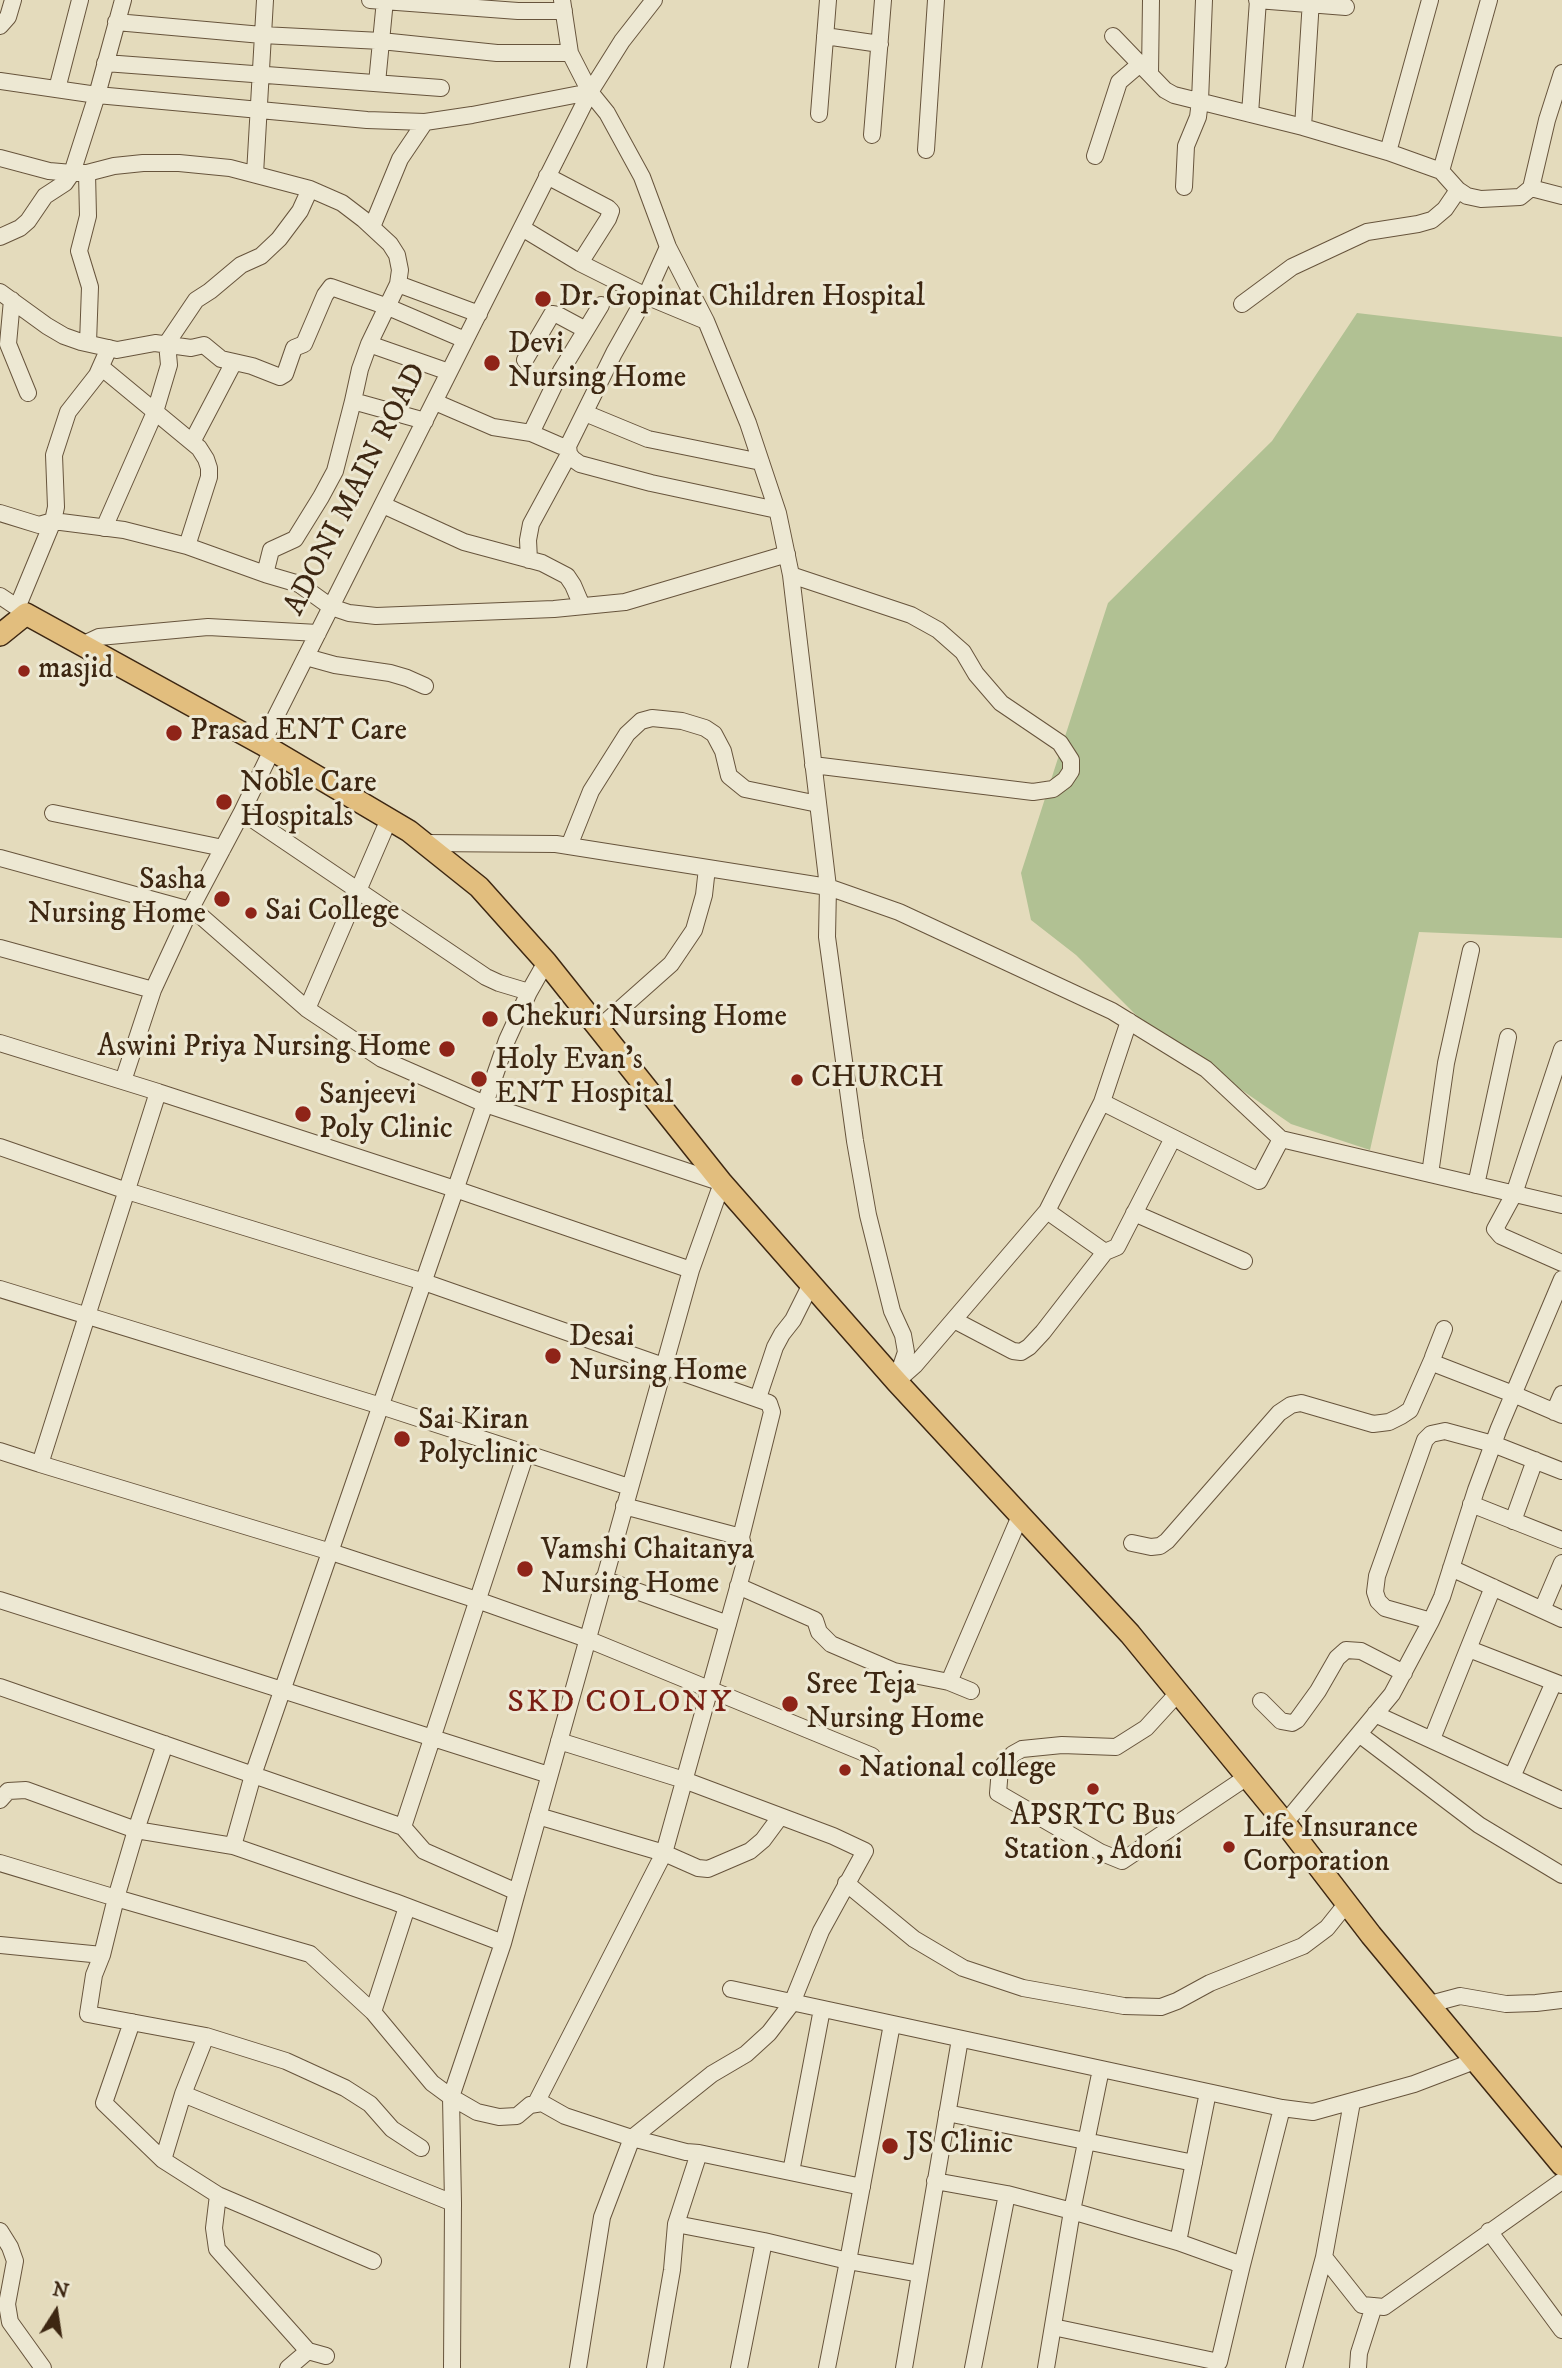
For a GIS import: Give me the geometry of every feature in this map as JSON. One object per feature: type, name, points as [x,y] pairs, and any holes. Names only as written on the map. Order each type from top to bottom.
[{"type":"main road","points":[[0,635],[22,611],[267,747],[389,819],[479,887],[546,962],[722,1183],[896,1381],[1130,1634],[1285,1823],[1346,1903],[1562,2165]]},
{"type":"street","points":[[0,26],[8,17],[13,0]]},
{"type":"street","points":[[57,89],[80,0]]},
{"type":"street","points":[[88,343],[89,287],[79,251],[88,216],[79,173],[123,0]]},
{"type":"street","points":[[255,174],[265,0]]},
{"type":"street","points":[[370,0],[518,11],[563,6],[570,53],[590,92],[607,113],[628,148],[642,177],[668,247],[706,321],[748,423],[777,510],[791,575],[828,887],[827,937],[855,1141],[868,1215],[892,1311],[903,1335],[906,1352],[896,1381]]},
{"type":"street","points":[[377,83],[385,0]]},
{"type":"street","name":"ADONI MAIN ROAD","points":[[122,1081],[153,990],[190,910],[242,812],[306,657],[590,92],[622,41],[654,0]]},
{"type":"street","points":[[819,114],[828,0]]},
{"type":"street","points":[[872,135],[883,0]]},
{"type":"street","points":[[926,150],[936,0]]},
{"type":"street","points":[[1145,69],[1151,0]]},
{"type":"street","points":[[1184,187],[1186,146],[1198,117],[1200,101],[1204,0]]},
{"type":"street","points":[[1250,114],[1258,0],[1311,2],[1346,7]]},
{"type":"street","points":[[1388,152],[1430,0]]},
{"type":"street","points":[[1441,171],[1489,0]]},
{"type":"street","points":[[1303,127],[1311,2]]},
{"type":"street","points":[[116,22],[262,35],[381,41],[497,53],[570,53]]},
{"type":"street","points":[[825,36],[880,44]]},
{"type":"street","points":[[1113,36],[1174,96],[1303,127],[1388,152],[1441,171],[1458,190],[1467,196],[1481,199],[1520,197],[1531,188],[1555,123],[1562,73]]},
{"type":"street","points":[[105,63],[441,88]]},
{"type":"street","points":[[1095,156],[1119,82],[1145,69]]},
{"type":"street","points":[[0,80],[97,95],[367,120],[425,122],[590,92]]},
{"type":"street","points":[[372,227],[400,159],[425,122]]},
{"type":"street","points":[[0,158],[49,171],[79,173],[114,166],[179,163],[230,168],[310,189],[342,203],[390,244],[397,256],[400,270],[398,284],[360,369],[335,471],[295,539],[271,550],[265,574]]},
{"type":"street","points":[[0,237],[20,228],[46,196],[79,173]]},
{"type":"street","points":[[547,176],[611,212],[580,263]]},
{"type":"street","points":[[1531,188],[1562,197]]},
{"type":"street","points":[[104,528],[155,412],[169,365],[167,343],[196,299],[241,265],[261,256],[279,239],[300,211],[310,189]]},
{"type":"street","points":[[1242,304],[1292,267],[1367,232],[1432,220],[1445,209],[1458,190]]},
{"type":"street","points":[[522,228],[580,263],[646,296],[706,321]]},
{"type":"street","points":[[529,560],[528,540],[531,524],[668,247]]},
{"type":"street","points":[[398,284],[479,314]]},
{"type":"street","points":[[6,296],[64,336],[88,343],[129,349],[167,343],[191,348],[204,345],[217,357],[283,376],[294,348],[304,344],[325,295],[331,288],[387,307],[465,340]]},
{"type":"street","points":[[6,296],[4,342],[28,393]]},
{"type":"street","points":[[531,433],[561,370],[601,305]]},
{"type":"street","points":[[525,360],[552,314],[586,330]]},
{"type":"street","points":[[369,344],[449,372]]},
{"type":"street","points":[[0,596],[22,611],[53,521],[56,507],[54,455],[68,412],[101,367],[110,348]]},
{"type":"street","points":[[192,442],[234,362]]},
{"type":"street","points":[[101,367],[199,448],[209,467],[209,477],[187,546]]},
{"type":"street","points":[[353,401],[425,421]]},
{"type":"street","points":[[435,401],[493,427],[531,433],[561,446],[569,450],[573,459],[580,464],[651,483],[777,510]]},
{"type":"street","points":[[585,413],[648,439],[761,462]]},
{"type":"street","points":[[383,505],[464,542],[542,563],[567,576],[582,606]]},
{"type":"street","points":[[0,513],[39,525],[53,521],[124,530],[187,546],[299,584],[331,607],[349,613],[376,616],[481,613],[625,602],[787,554]]},
{"type":"street","points":[[791,575],[911,615],[939,631],[963,652],[976,674],[1001,703],[1060,743],[1070,760],[1071,771],[1065,780],[1053,789],[1033,792],[813,765]]},
{"type":"street","points":[[82,645],[99,637],[208,627],[318,634]]},
{"type":"street","points":[[306,657],[335,665],[390,673],[425,687]]},
{"type":"street","points":[[569,846],[591,791],[627,734],[641,721],[652,718],[705,727],[714,734],[723,751],[729,776],[744,789],[818,804]]},
{"type":"street","points":[[242,812],[486,977],[499,984],[529,992]]},
{"type":"street","points":[[53,813],[223,848]]},
{"type":"street","points":[[307,1009],[389,819]]},
{"type":"street","points":[[424,843],[569,846],[828,887],[899,912],[1112,1011],[1206,1069],[1281,1139],[1562,1205]]},
{"type":"street","points":[[0,858],[190,910],[307,1009],[382,1059],[485,1104],[722,1183],[691,1270],[503,1943],[451,2097],[453,2368]]},
{"type":"street","points":[[599,1028],[671,964],[694,930],[704,895],[707,868]]},
{"type":"street","points":[[0,948],[153,990]]},
{"type":"street","points":[[1430,1174],[1446,1063],[1471,950]]},
{"type":"street","points":[[233,1846],[253,1775],[507,1040],[546,962]]},
{"type":"street","points":[[896,1381],[915,1365],[1048,1211],[1102,1102],[1129,1021]]},
{"type":"street","points":[[1476,1185],[1508,1037]]},
{"type":"street","points":[[0,1043],[455,1189],[691,1270]]},
{"type":"street","points":[[1562,1049],[1514,1194],[1497,1223],[1497,1233],[1562,1263]]},
{"type":"street","points":[[40,1464],[158,1092]]},
{"type":"street","points":[[1102,1102],[1259,1181],[1281,1139]]},
{"type":"street","points":[[954,1320],[1013,1351],[1021,1352],[1029,1347],[1105,1252],[1116,1247],[1173,1138]]},
{"type":"street","points":[[0,1147],[127,1191],[424,1282],[758,1398],[769,1403],[772,1412],[741,1537],[746,1559],[664,1853],[536,2103],[517,2116],[499,2117],[477,2112],[432,2083],[373,2012],[310,1954],[0,1863]]},
{"type":"street","points":[[1048,1211],[1105,1252]]},
{"type":"street","points":[[1134,1213],[1244,1261]]},
{"type":"street","points":[[1285,1823],[1392,1694],[1431,1621],[1493,1444],[1562,1279]]},
{"type":"street","points":[[758,1398],[775,1347],[793,1320],[811,1284]]},
{"type":"street","points":[[0,1289],[381,1406],[629,1487]]},
{"type":"street","points":[[1132,1543],[1152,1547],[1167,1541],[1279,1413],[1291,1405],[1301,1403],[1373,1424],[1389,1422],[1401,1416],[1409,1410],[1444,1329]]},
{"type":"street","points":[[1432,1360],[1438,1366],[1558,1413],[1562,1394]]},
{"type":"street","points":[[1431,1621],[1385,1608],[1378,1601],[1375,1591],[1377,1576],[1425,1440],[1431,1434],[1445,1431],[1493,1444],[1562,1471]]},
{"type":"street","points":[[0,1451],[331,1552],[477,1600],[587,1639],[872,1756]]},
{"type":"street","points":[[403,1827],[526,1453]]},
{"type":"street","points":[[1513,1521],[1535,1460]]},
{"type":"street","points":[[1471,1504],[1562,1540]]},
{"type":"street","points":[[624,1506],[741,1537]]},
{"type":"street","points":[[949,1682],[1020,1516]]},
{"type":"street","points":[[1542,1610],[1562,1563]]},
{"type":"street","points":[[1451,1568],[1562,1619]]},
{"type":"street","points":[[603,1579],[728,1624]]},
{"type":"street","points":[[738,1586],[815,1620],[819,1632],[831,1644],[894,1671],[949,1682],[960,1689],[971,1691]]},
{"type":"street","points":[[1432,1739],[1493,1587]]},
{"type":"street","points":[[0,1600],[549,1775]]},
{"type":"street","points":[[1469,1649],[1558,1684],[1512,1777]]},
{"type":"street","points":[[1261,1700],[1281,1721],[1292,1723],[1318,1691],[1337,1657],[1346,1650],[1361,1651],[1404,1673]]},
{"type":"street","points":[[0,1687],[403,1827],[424,1852],[517,1892]]},
{"type":"street","points":[[1178,1693],[1146,1728],[1116,1747],[1062,1745],[1022,1749],[1013,1754],[1000,1769],[998,1793],[1100,1852],[1122,1861],[1247,1777]]},
{"type":"street","points":[[1375,1714],[1562,1800]]},
{"type":"street","points":[[1359,1734],[1479,1825],[1562,1875]]},
{"type":"street","points":[[559,1741],[684,1780],[833,1836],[865,1851],[821,1931],[792,2003],[769,2033],[746,2054],[712,2074],[632,2138],[602,2217],[578,2368]]},
{"type":"street","points":[[165,1744],[136,1830],[92,1982],[88,2014],[206,2036],[286,2061],[345,2088],[370,2104],[392,2129],[421,2148]]},
{"type":"street","points":[[0,1800],[8,1791],[26,1790],[136,1830],[233,1846],[503,1943]]},
{"type":"street","points":[[538,1816],[664,1853],[698,1868],[708,1869],[750,1851],[763,1840],[780,1817]]},
{"type":"street","points":[[846,1884],[914,1939],[963,1968],[1023,1988],[1124,2007],[1161,2007],[1210,1983],[1303,1946],[1327,1927],[1346,1903]]},
{"type":"street","points":[[373,2012],[407,1907]]},
{"type":"street","points":[[0,1945],[102,1955]]},
{"type":"street","points":[[731,1989],[1282,2108],[1313,2112],[1414,2084],[1476,2060]]},
{"type":"street","points":[[1430,2004],[1460,1996],[1506,2004],[1562,2000]]},
{"type":"street","points":[[791,2172],[822,2009]]},
{"type":"street","points":[[132,2022],[104,2103],[163,2160],[218,2195],[373,2261]]},
{"type":"street","points":[[827,2368],[892,2024]]},
{"type":"street","points":[[163,2160],[183,2094],[206,2036]]},
{"type":"street","points":[[904,2368],[960,2039]]},
{"type":"street","points":[[1046,2368],[1072,2211],[1101,2068]]},
{"type":"street","points":[[1178,2242],[1208,2092]]},
{"type":"street","points":[[183,2094],[453,2203]]},
{"type":"street","points":[[1294,2368],[1324,2257],[1352,2102]]},
{"type":"street","points":[[536,2103],[548,2106],[565,2116],[632,2138],[686,2152],[699,2152],[862,2187]]},
{"type":"street","points":[[1052,2328],[1218,2365],[1282,2108]]},
{"type":"street","points":[[947,2113],[1194,2163]]},
{"type":"street","points":[[655,2368],[672,2270],[676,2224],[699,2152]]},
{"type":"street","points":[[935,2181],[1007,2194],[1072,2211],[1178,2242],[1242,2265]]},
{"type":"street","points":[[1324,2257],[1362,2305],[1384,2307],[1562,2182]]},
{"type":"street","points":[[973,2368],[1007,2194]]},
{"type":"street","points":[[218,2195],[214,2228],[217,2249],[308,2351],[326,2356]]},
{"type":"street","points":[[676,2224],[920,2274]]},
{"type":"street","points":[[0,2231],[15,2262],[7,2304],[10,2322],[43,2368]]},
{"type":"street","points":[[1489,2231],[1562,2330]]},
{"type":"street","points":[[739,2368],[764,2241]]},
{"type":"street","points":[[1372,2368],[1358,2360],[1374,2306]]},
{"type":"street","points":[[288,2368],[308,2351]]},
{"type":"green space","points":[[1357,313],[1562,337],[1562,938],[1419,932],[1370,1150],[1291,1124],[1143,1022],[1076,955],[1031,920],[1021,873],[1108,603],[1272,441]]},
{"type":"place","name":"Dr. Gopinat Children Hospital","points":[[543,299]]},
{"type":"place","name":"Devi Nursing Home","points":[[492,363]]},
{"type":"place","name":"masjid","points":[[24,671]]},
{"type":"place","name":"Prasad ENT Care","points":[[174,733]]},
{"type":"place","name":"Noble Care Hospitals","points":[[224,802]]},
{"type":"place","name":"Sasha Nursing Home","points":[[222,899]]},
{"type":"place","name":"Sai College","points":[[251,913]]},
{"type":"place","name":"Chekuri Nursing Home","points":[[490,1019]]},
{"type":"place","name":"Aswini Priya Nursing Home","points":[[447,1049]]},
{"type":"place","name":"Holy Evan's ENT Hospital","points":[[479,1079]]},
{"type":"place","name":"CHURCH","points":[[797,1080]]},
{"type":"place","name":"Sanjeevi Poly Clinic","points":[[303,1114]]},
{"type":"place","name":"Desai Nursing Home","points":[[553,1356]]},
{"type":"place","name":"Sai Kiran Polyclinic","points":[[402,1439]]},
{"type":"place","name":"Vamshi Chaitanya Nursing Home","points":[[525,1569]]},
{"type":"place","name":"Sree Teja Nursing Home","points":[[790,1704]]},
{"type":"place","name":"National college","points":[[845,1770]]},
{"type":"place","name":"APSRTC Bus Station , Adoni","points":[[1093,1789]]},
{"type":"place","name":"Life Insurance Corporation","points":[[1229,1847]]},
{"type":"place","name":"JS Clinic","points":[[890,2146]]},
{"type":"district","name":"SKD COLONY","points":[[620,1704]]}]
